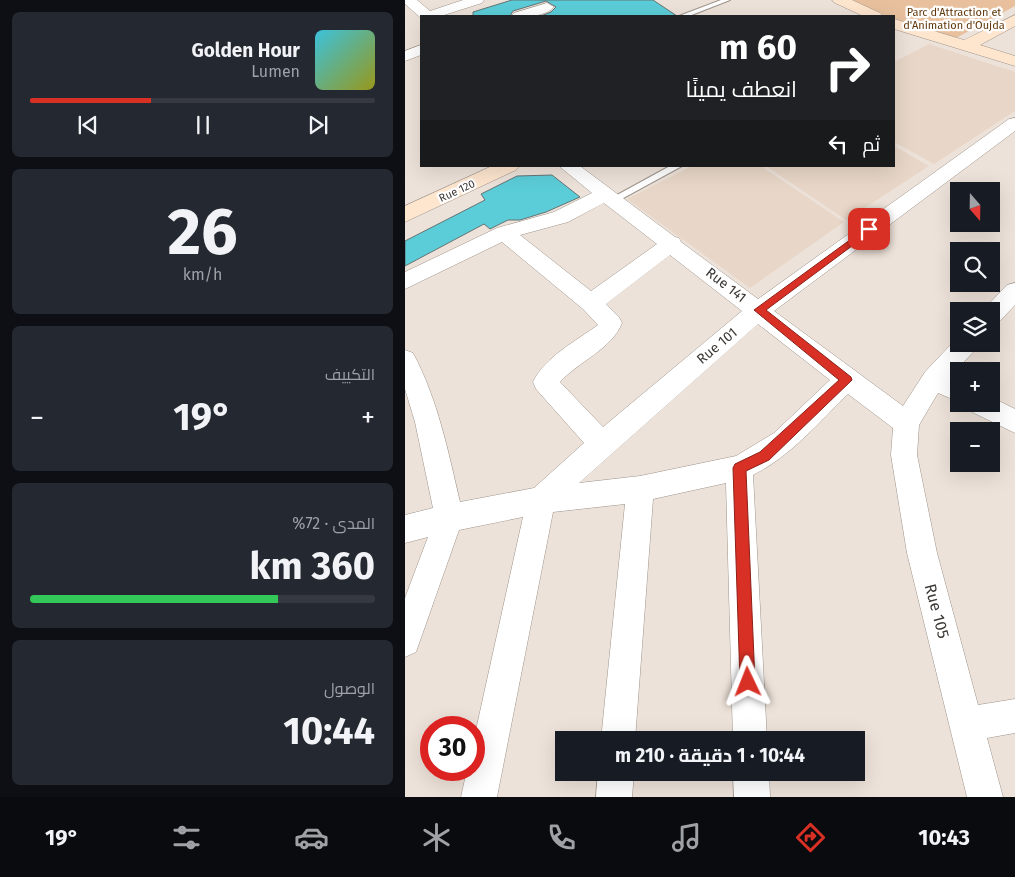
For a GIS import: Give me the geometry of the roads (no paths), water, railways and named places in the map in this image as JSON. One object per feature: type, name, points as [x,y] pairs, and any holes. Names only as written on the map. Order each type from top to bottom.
[{"type":"street","points":[[409,0],[427,15]]},
{"type":"street","points":[[431,15],[477,0]]},
{"type":"street","points":[[840,0],[873,15]]},
{"type":"street","points":[[522,15],[547,7]]},
{"type":"street","points":[[845,15],[858,9]]},
{"type":"street","points":[[966,46],[1015,20]]},
{"type":"street","points":[[895,24],[1015,61]]},
{"type":"street","points":[[405,40],[415,53]]},
{"type":"street","name":"Rue 101","points":[[541,500],[602,444],[759,310],[1015,123]]},
{"type":"street","name":"Rue 120","points":[[405,215],[507,167]]},
{"type":"street","name":"Rue 141","points":[[569,167],[672,243],[847,380],[906,423]]},
{"type":"street","points":[[405,281],[504,233],[561,217],[609,197]]},
{"type":"street","points":[[504,233],[591,303],[609,320],[610,327],[560,366],[545,382],[602,444]]},
{"type":"street","points":[[591,303],[672,243]]},
{"type":"street","points":[[1000,308],[1013,296]]},
{"type":"street","points":[[906,423],[934,379],[959,352]]},
{"type":"street","points":[[405,641],[449,518],[428,422],[408,373]]},
{"type":"street","points":[[934,379],[950,387]]},
{"type":"street","points":[[405,529],[449,518],[541,500],[640,489],[739,468],[765,456],[847,380]]},
{"type":"street","points":[[996,412],[1015,422]]},
{"type":"street","name":"Rue 105","points":[[906,423],[904,455],[906,474],[922,553],[967,724],[978,796]]},
{"type":"street","points":[[739,468],[750,731]]},
{"type":"street","points":[[620,731],[640,489]]},
{"type":"street","points":[[479,797],[541,500]]},
{"type":"street","points":[[967,724],[1015,716]]},
{"type":"street","points":[[614,797],[615,781]]},
{"type":"street","points":[[751,781],[752,797]]},
{"type":"lane","points":[[686,15],[727,0]]},
{"type":"lane","points":[[609,197],[676,167]]},
{"type":"park label","name":"Parc d'Attraction et d'Animation d'Oujda","points":[[954,18]]}]
